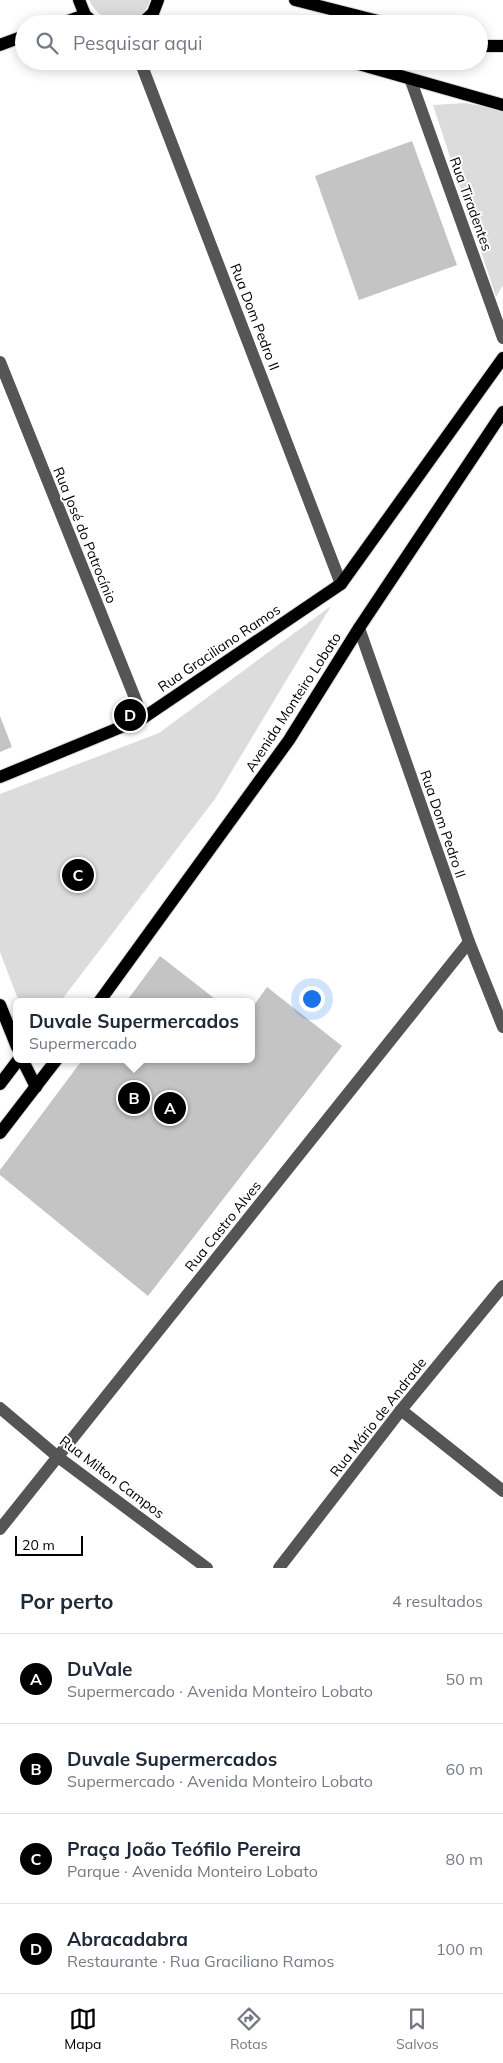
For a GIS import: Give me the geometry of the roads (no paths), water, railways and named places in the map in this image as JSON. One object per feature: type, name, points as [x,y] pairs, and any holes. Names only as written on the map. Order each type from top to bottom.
[{"type":"main road","points":[[79,0],[88,15]]},
{"type":"main road","points":[[152,15],[158,0]]},
{"type":"main road","points":[[296,0],[355,15]]},
{"type":"main road","points":[[0,44],[15,39]]},
{"type":"main road","points":[[488,46],[503,46]]},
{"type":"main road","points":[[378,70],[486,98],[503,105]]},
{"type":"main road","points":[[341,584],[503,358]]},
{"type":"main road","name":"Avenida Monteiro Lobato","points":[[103,998],[289,740],[359,628],[503,412]]},
{"type":"main road","name":"Rua Graciliano Ramos","points":[[0,777],[143,718],[341,584]]},
{"type":"main road","points":[[0,1005],[13,1039]]},
{"type":"main road","points":[[0,1084],[17,1063]]},
{"type":"main road","points":[[22,1063],[36,1087]]},
{"type":"main road","points":[[0,1133],[54,1063]]},
{"type":"street","name":"Rua Dom Pedro II","points":[[143,70],[341,584]]},
{"type":"street","name":"Rua Tiradentes","points":[[411,80],[503,338]]},
{"type":"street","name":"Rua José do Patrocínio","points":[[0,362],[143,718]]},
{"type":"street","name":"Rua Dom Pedro II","points":[[359,628],[469,942],[503,1028]]},
{"type":"street","name":"Rua Castro Alves","points":[[0,1529],[469,942]]},
{"type":"street","name":"Rua Mário de Andrade","points":[[279,1568],[401,1410],[503,1286]]},
{"type":"street","name":"Rua Milton Campos","points":[[0,1408],[58,1457],[207,1568]]},
{"type":"street","points":[[401,1410],[503,1491]]},
{"type":"place","name":"Abracadabra","points":[[130,715]]},
{"type":"place","name":"Praça João Teófilo Pereira","points":[[78,875]]},
{"type":"place","name":"Duvale Supermercados","points":[[134,1098]]},
{"type":"place","name":"DuVale","points":[[170,1108]]}]
